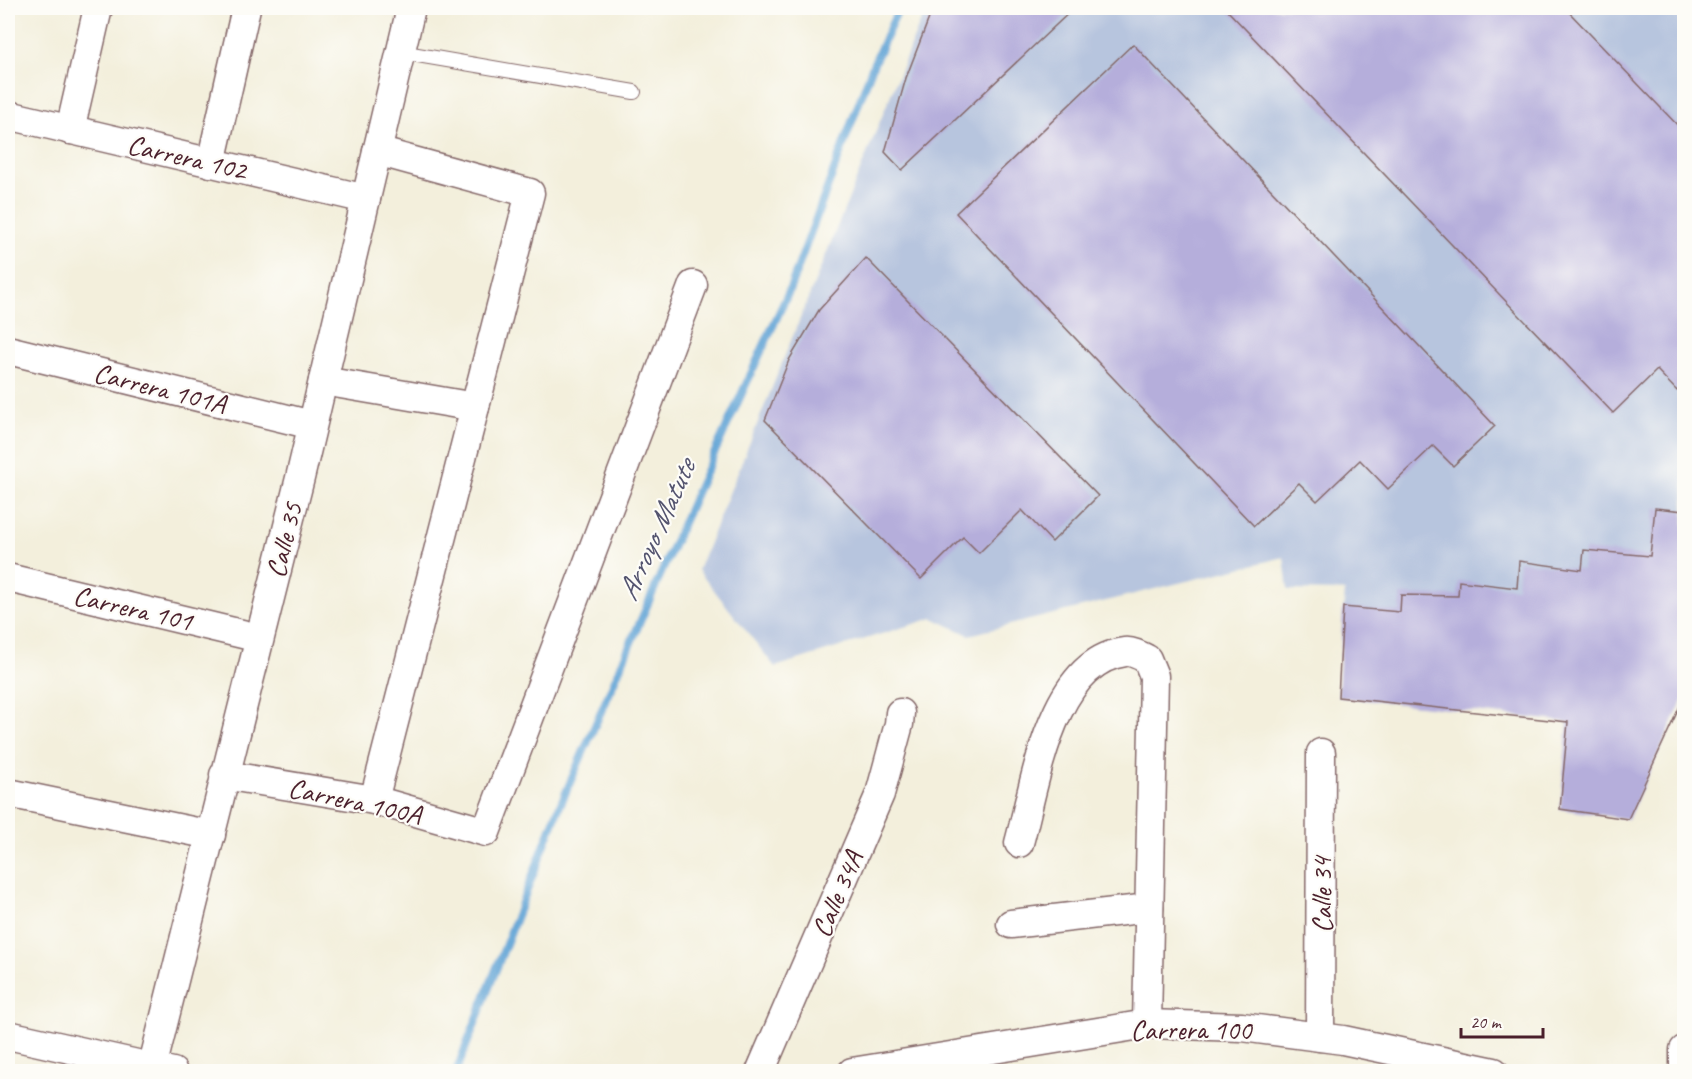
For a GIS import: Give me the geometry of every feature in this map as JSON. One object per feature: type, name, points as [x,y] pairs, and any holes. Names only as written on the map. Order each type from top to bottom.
[{"type":"street","points":[[70,130],[98,8]]},
{"type":"street","points":[[211,163],[246,8]]},
{"type":"street","name":"Calle 35","points":[[159,1070],[224,775],[323,381],[411,8]]},
{"type":"street","name":"Carrera 102","points":[[8,115],[366,199]]},
{"type":"street","points":[[375,800],[530,194],[377,151]]},
{"type":"street","name":"Carrera 100A","points":[[224,775],[375,800],[486,832],[693,285]]},
{"type":"street","name":"Carrera 101A","points":[[8,350],[312,425]]},
{"type":"street","points":[[323,381],[475,407]]},
{"type":"street","name":"Carrera 101","points":[[8,579],[259,638]]},
{"type":"street","points":[[1019,843],[1053,720],[1074,682],[1103,659],[1127,651],[1147,659],[1154,676],[1147,1024]]},
{"type":"street","name":"Calle 34A","points":[[760,1071],[880,794],[900,713]]},
{"type":"street","name":"Calle 34","points":[[1320,1037],[1321,753]]},
{"type":"street","points":[[8,793],[211,835]]},
{"type":"street","points":[[1011,924],[1149,908]]},
{"type":"street","name":"Carrera 100","points":[[852,1071],[1147,1024],[1242,1027],[1320,1037],[1494,1071]]},
{"type":"street","points":[[8,1035],[159,1070]]},
{"type":"street","points":[[1684,1050],[1684,1071]]},
{"type":"lane","points":[[400,52],[633,92]]},
{"type":"shaded area","points":[[926,8],[1684,8],[1684,697],[1628,819],[1568,722],[1338,697],[1345,591],[1288,590],[1284,557],[969,635],[933,618],[775,667],[698,570]]},
{"type":"building","points":[[937,8],[1074,8],[902,170],[885,152],[906,78],[931,13]]},
{"type":"building","points":[[1225,8],[1565,8],[1684,132],[1684,383],[1677,391],[1657,370],[1613,413]]},
{"type":"building","points":[[1133,44],[1495,426],[1453,466],[1433,446],[1388,489],[1360,460],[1317,501],[1299,483],[1254,526],[956,213]]},
{"type":"building","points":[[866,258],[1098,496],[1052,542],[1022,510],[979,553],[963,537],[921,579],[765,420],[789,360],[819,310]]},
{"type":"building","points":[[1655,508],[1684,511],[1684,697],[1628,819],[1560,809],[1568,722],[1338,697],[1343,607],[1400,612],[1401,595],[1458,596],[1459,581],[1517,588],[1519,561],[1582,570],[1584,550],[1650,556]]},
{"type":"waterway","name":"Arroyo Matute","points":[[456,1072],[559,808],[696,493],[789,291],[873,65],[899,8]]}]
